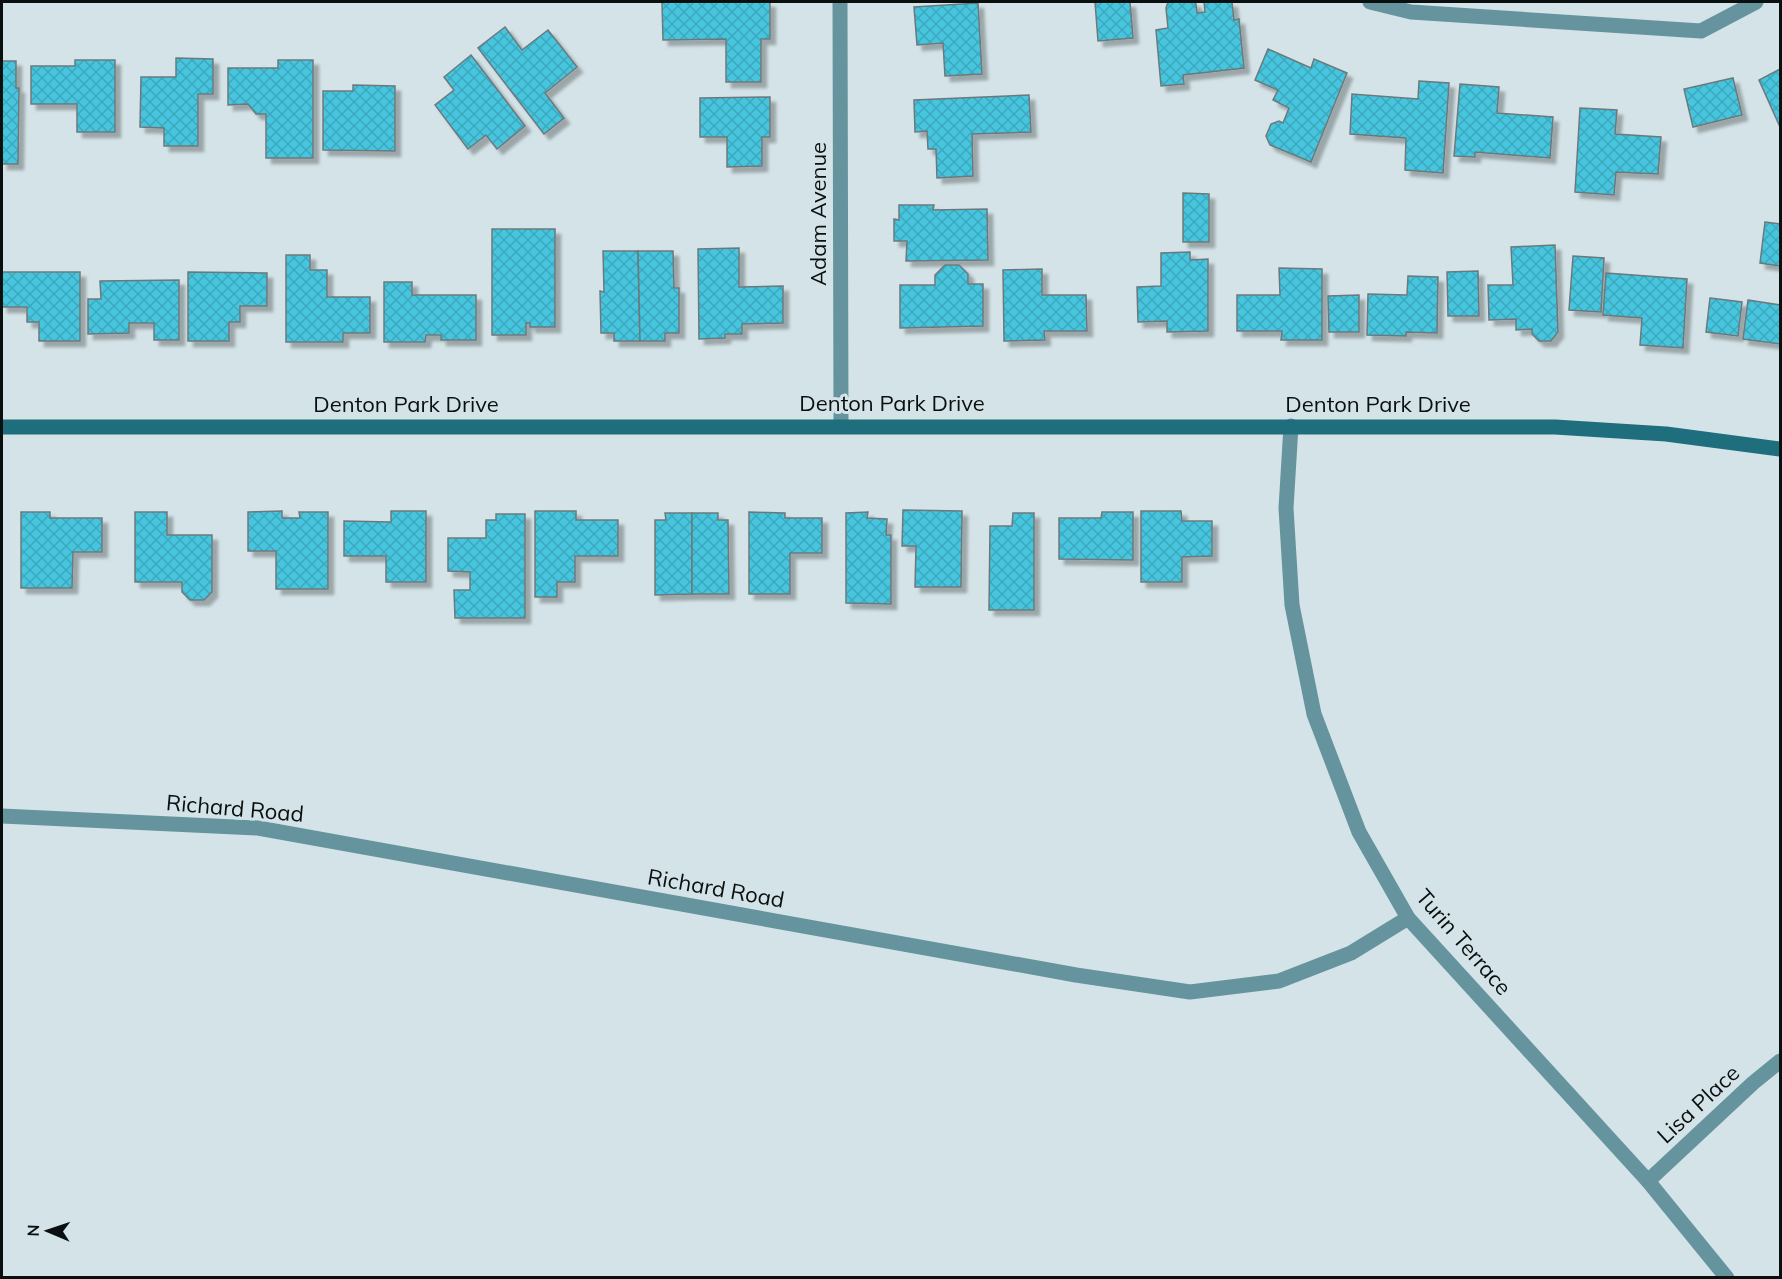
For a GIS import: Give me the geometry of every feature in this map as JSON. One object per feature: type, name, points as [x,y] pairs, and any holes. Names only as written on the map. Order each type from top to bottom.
[{"type":"main road","name":"Denton Park Drive","points":[[2,427],[1462,426],[1602,429],[1721,440],[1780,449]]},
{"type":"street","name":"Adam Avenue","points":[[840,2],[841,426]]},
{"type":"street","points":[[1370,2],[1411,12],[1701,31],[1756,2]]},
{"type":"street","name":"Turin Terrace","points":[[1292,426],[1286,508],[1292,605],[1314,714],[1359,832],[1408,918],[1648,1182],[1727,1278]]},
{"type":"street","name":"Richard Road","points":[[2,816],[258,828],[1076,975],[1190,992],[1279,981],[1351,952],[1408,918]]},
{"type":"street","name":"Lisa Place","points":[[1648,1182],[1780,1060]]},
{"type":"building","points":[[662,2],[770,2],[770,39],[761,39],[761,82],[726,82],[726,39],[663,40]]},
{"type":"building","points":[[1095,2],[1130,2],[1133,38],[1098,41]]},
{"type":"building","points":[[1168,2],[1194,2],[1197,13],[1205,12],[1204,2],[1232,2],[1234,20],[1239,19],[1244,68],[1183,75],[1184,84],[1161,86],[1156,30],[1168,28],[1166,8]]},
{"type":"building","points":[[978,3],[982,74],[945,76],[943,43],[917,45],[914,7]]},
{"type":"building","points":[[505,27],[522,50],[548,30],[577,67],[545,93],[564,118],[544,134],[478,48]]},
{"type":"building","points":[[1268,49],[1311,68],[1314,59],[1347,73],[1311,162],[1270,145],[1266,136],[1271,124],[1279,121],[1283,123],[1289,108],[1273,100],[1278,90],[1255,80]]},
{"type":"building","points":[[471,55],[525,126],[497,149],[486,135],[468,149],[435,105],[454,90],[444,77]]},
{"type":"building","points":[[176,58],[213,59],[213,94],[198,94],[198,146],[164,146],[164,128],[140,127],[141,77],[176,77]]},
{"type":"building","points":[[75,60],[115,60],[115,132],[77,132],[77,104],[31,104],[31,66],[75,66]]},
{"type":"building","points":[[278,60],[313,60],[313,158],[266,158],[266,114],[256,114],[248,104],[228,105],[228,68],[278,68]]},
{"type":"building","points":[[2,61],[16,61],[16,88],[19,88],[18,164],[2,164]]},
{"type":"building","points":[[1780,69],[1780,127],[1759,80]]},
{"type":"building","points":[[1733,78],[1742,115],[1693,127],[1684,89]]},
{"type":"building","points":[[1419,81],[1449,83],[1443,173],[1405,170],[1406,138],[1350,134],[1352,94],[1418,99]]},
{"type":"building","points":[[1460,84],[1499,87],[1497,113],[1553,117],[1550,158],[1475,152],[1475,157],[1454,156]]},
{"type":"building","points":[[353,85],[395,86],[395,151],[323,150],[323,91],[353,91]]},
{"type":"building","points":[[1029,95],[1031,132],[972,134],[973,176],[937,178],[936,149],[928,149],[927,131],[915,132],[914,100]]},
{"type":"building","points":[[770,97],[770,137],[762,137],[762,166],[727,167],[727,137],[700,137],[700,98]]},
{"type":"building","points":[[1580,108],[1617,110],[1615,134],[1661,137],[1658,174],[1616,172],[1614,195],[1575,192]]},
{"type":"building","points":[[1183,193],[1209,194],[1209,242],[1183,242]]},
{"type":"building","points":[[899,205],[934,205],[933,210],[987,209],[988,260],[906,261],[907,241],[894,241],[894,219],[899,220]]},
{"type":"building","points":[[1765,222],[1780,224],[1780,266],[1760,263]]},
{"type":"building","points":[[492,229],[555,229],[555,327],[530,327],[530,323],[526,323],[526,335],[492,335]]},
{"type":"building","points":[[1555,245],[1558,332],[1551,341],[1539,341],[1532,334],[1532,329],[1516,330],[1516,319],[1489,320],[1488,285],[1513,285],[1511,247]]},
{"type":"building","points":[[739,248],[739,287],[783,286],[783,323],[742,324],[742,334],[725,334],[725,338],[699,339],[698,249]]},
{"type":"building","points":[[603,251],[638,251],[640,341],[614,341],[614,333],[601,333],[600,291],[604,292]]},
{"type":"building","points":[[638,251],[673,251],[674,288],[679,288],[679,333],[665,333],[665,341],[640,341]]},
{"type":"building","points":[[1190,252],[1190,260],[1208,259],[1208,331],[1167,332],[1167,321],[1138,322],[1137,287],[1161,286],[1161,253]]},
{"type":"building","points":[[286,255],[310,255],[310,270],[327,270],[327,297],[370,297],[370,333],[343,333],[343,342],[286,342]]},
{"type":"building","points":[[1573,256],[1604,258],[1601,312],[1569,310]]},
{"type":"building","points":[[945,265],[959,265],[968,274],[968,284],[983,284],[983,326],[900,328],[900,285],[935,285],[935,275]]},
{"type":"building","points":[[1279,268],[1322,269],[1322,340],[1281,340],[1282,331],[1237,331],[1237,295],[1280,295]]},
{"type":"building","points":[[1042,269],[1042,295],[1086,295],[1087,331],[1044,331],[1045,340],[1004,341],[1003,270]]},
{"type":"building","points":[[1478,271],[1479,316],[1448,316],[1447,272]]},
{"type":"building","points":[[2,272],[80,272],[80,341],[39,341],[39,322],[27,322],[27,307],[2,307]]},
{"type":"building","points":[[188,272],[267,273],[267,306],[240,306],[240,322],[229,322],[229,341],[188,341]]},
{"type":"building","points":[[1606,273],[1687,279],[1683,348],[1640,345],[1642,318],[1603,315]]},
{"type":"building","points":[[1408,276],[1438,277],[1437,333],[1406,332],[1406,336],[1367,335],[1368,294],[1407,295]]},
{"type":"building","points":[[179,280],[179,340],[154,340],[154,323],[129,323],[129,333],[88,334],[88,299],[101,299],[100,281]]},
{"type":"building","points":[[384,282],[412,282],[412,295],[476,295],[476,340],[441,340],[441,335],[426,335],[425,342],[384,342]]},
{"type":"building","points":[[1359,295],[1359,332],[1329,332],[1328,296]]},
{"type":"building","points":[[1710,298],[1742,302],[1738,336],[1706,332]]},
{"type":"building","points":[[1748,300],[1780,305],[1780,344],[1743,339]]},
{"type":"building","points":[[903,510],[962,511],[961,587],[915,587],[916,546],[902,546]]},
{"type":"building","points":[[282,511],[282,518],[300,518],[299,512],[328,512],[328,589],[276,589],[276,551],[248,551],[248,512]]},
{"type":"building","points":[[391,511],[426,511],[426,582],[386,582],[386,556],[344,556],[344,521],[391,522]]},
{"type":"building","points":[[535,511],[576,511],[576,520],[618,520],[618,556],[575,556],[575,582],[557,582],[557,597],[535,597]]},
{"type":"building","points":[[1141,511],[1181,511],[1182,521],[1212,521],[1212,556],[1182,557],[1182,582],[1141,582]]},
{"type":"building","points":[[21,512],[50,512],[50,518],[102,518],[102,552],[73,552],[72,588],[21,588]]},
{"type":"building","points":[[135,512],[167,512],[167,535],[212,535],[212,592],[204,600],[190,600],[182,592],[182,582],[135,582]]},
{"type":"building","points":[[749,512],[785,513],[785,518],[822,518],[822,553],[790,553],[790,594],[749,594]]},
{"type":"building","points":[[868,512],[867,518],[887,519],[886,535],[891,535],[891,604],[846,603],[846,513]]},
{"type":"building","points":[[1102,512],[1133,512],[1133,560],[1059,559],[1059,518],[1101,518]]},
{"type":"building","points":[[665,513],[692,513],[692,594],[655,595],[655,520],[666,520]]},
{"type":"building","points":[[692,513],[718,513],[718,520],[728,520],[729,594],[692,594]]},
{"type":"building","points":[[1013,513],[1034,513],[1034,610],[989,610],[990,526],[1012,526]]},
{"type":"building","points":[[496,514],[525,514],[525,618],[455,618],[454,590],[470,590],[470,572],[448,571],[448,538],[486,538],[486,520],[496,520]]}]
